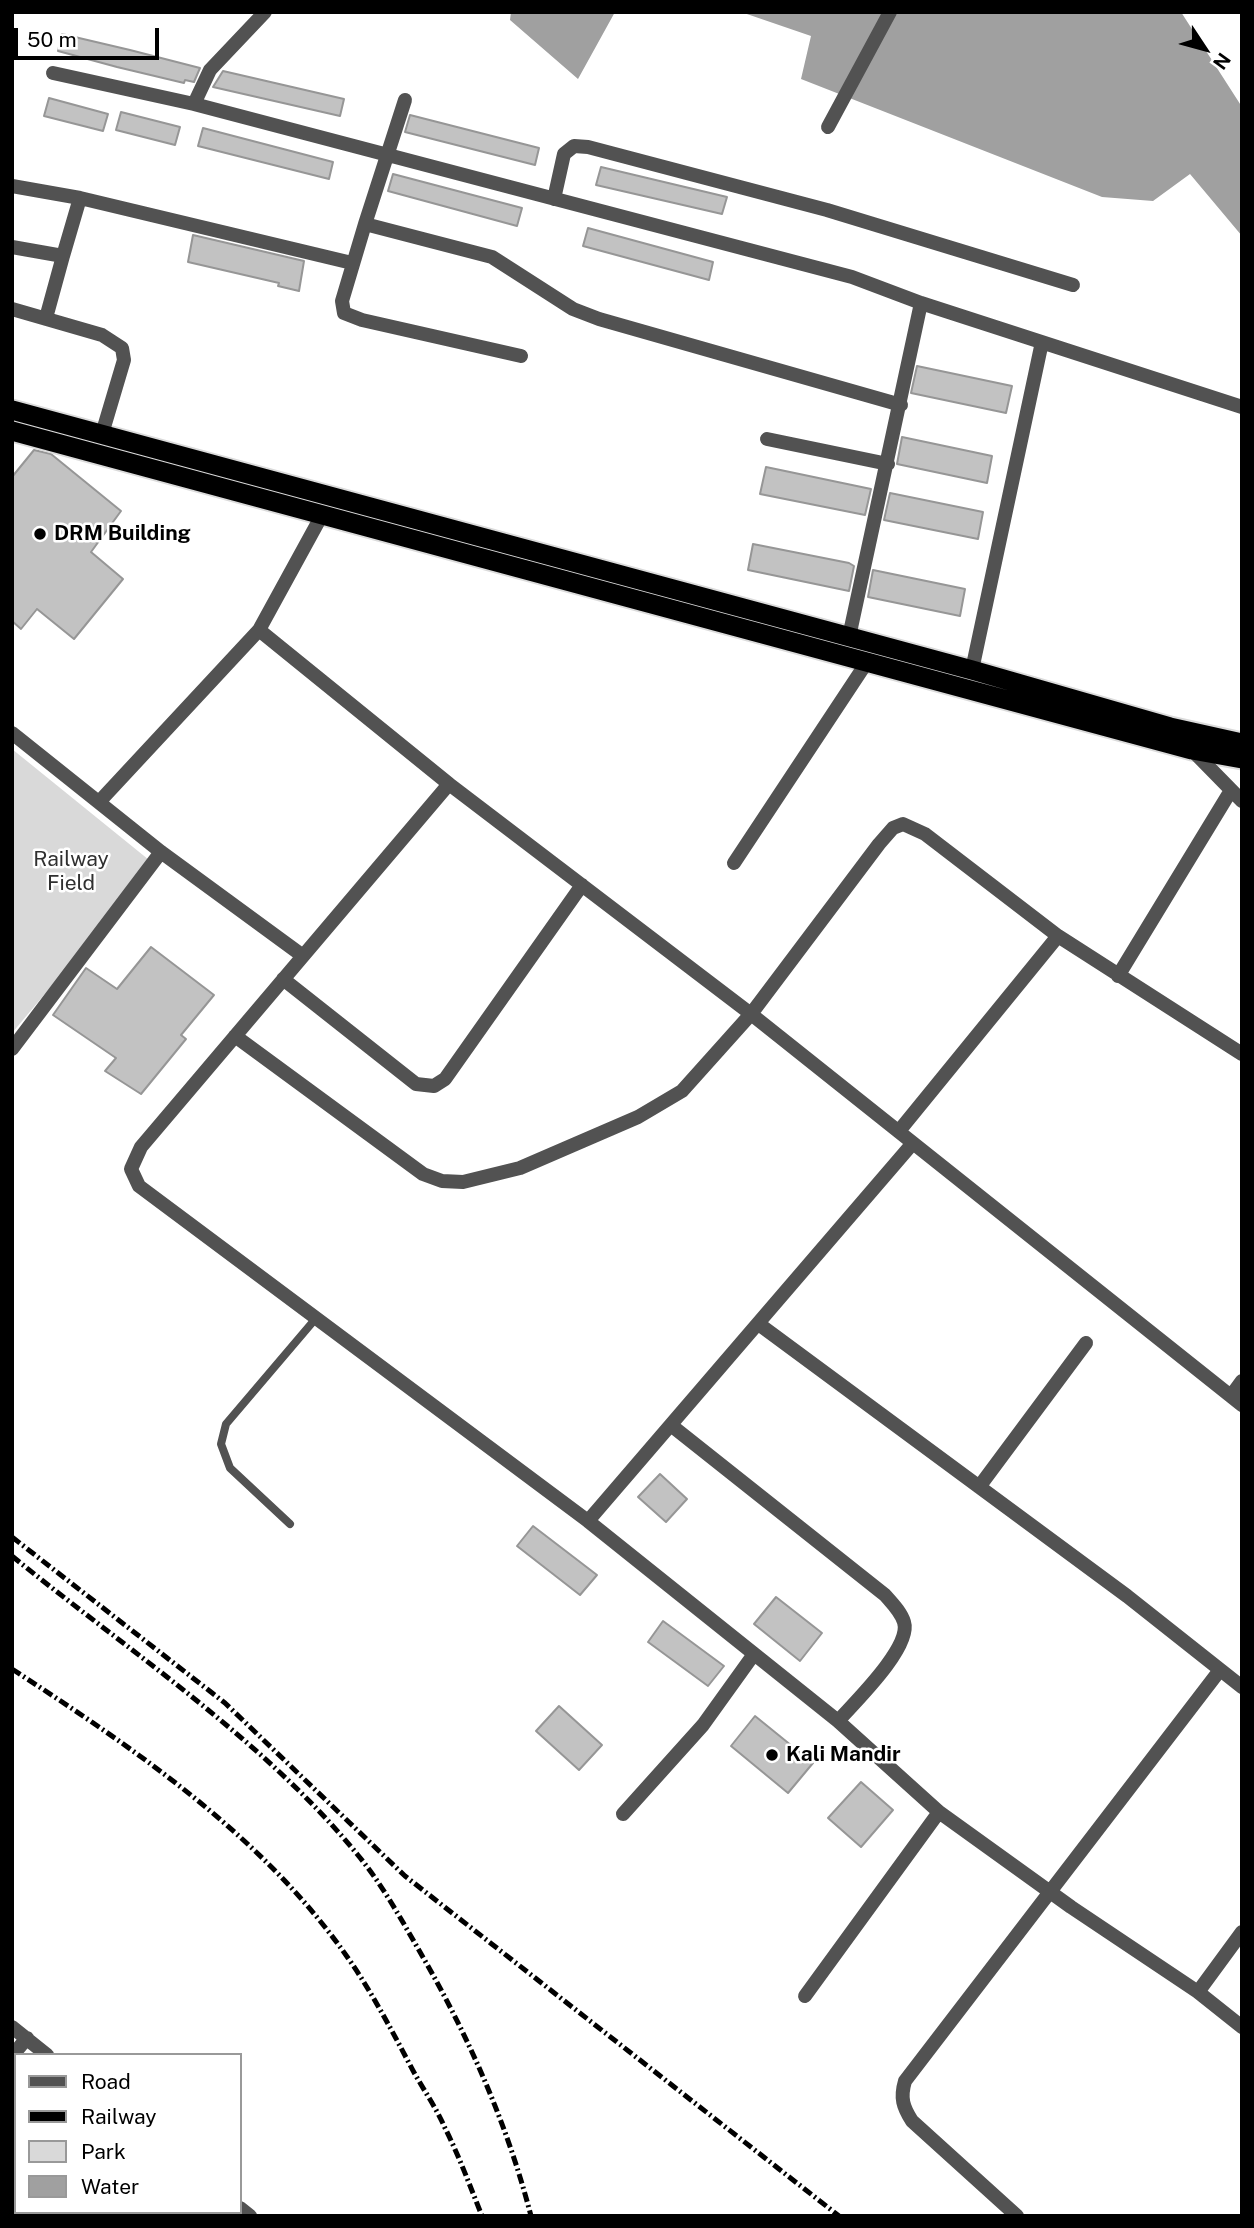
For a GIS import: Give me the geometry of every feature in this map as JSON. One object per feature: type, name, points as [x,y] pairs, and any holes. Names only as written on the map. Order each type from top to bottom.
[{"type":"highway","points":[[12,410],[972,670],[1182,730],[1242,743]]},
{"type":"highway","points":[[12,431],[1192,750],[1242,759]]},
{"type":"street","points":[[194,104],[210,70],[265,12]]},
{"type":"street","points":[[828,127],[890,12]]},
{"type":"street","points":[[53,73],[194,104],[852,277],[921,303],[1242,407]]},
{"type":"street","points":[[405,100],[352,263],[342,301],[344,313],[351,317],[521,356]]},
{"type":"street","points":[[554,199],[564,154],[574,146],[588,147],[827,210],[1073,285]]},
{"type":"street","points":[[12,186],[80,198],[352,263]]},
{"type":"street","points":[[46,318],[80,198]]},
{"type":"street","points":[[365,224],[492,257],[573,309],[598,319],[901,405]]},
{"type":"street","points":[[12,247],[63,256]]},
{"type":"street","points":[[849,637],[921,303]]},
{"type":"street","points":[[12,309],[102,335],[122,348],[124,360],[102,434]]},
{"type":"street","points":[[972,670],[1042,342]]},
{"type":"street","points":[[768,439],[888,464]]},
{"type":"street","points":[[99,802],[259,630],[322,515]]},
{"type":"street","points":[[259,630],[449,784],[751,1014],[1236,1400],[1242,1381]]},
{"type":"street","points":[[734,863],[867,662]]},
{"type":"street","points":[[12,733],[162,852],[303,956]]},
{"type":"street","points":[[1118,976],[1236,797],[1192,750]]},
{"type":"street","points":[[449,784],[141,1147],[131,1169],[139,1186],[588,1521],[838,1721],[939,1812],[1198,1992],[1242,2027]]},
{"type":"street","points":[[235,1036],[423,1174],[442,1181],[463,1182],[520,1168],[658,1106],[682,1091],[751,1014],[879,844],[893,828],[903,824],[925,834],[1058,936],[1242,1055]]},
{"type":"street","points":[[12,1049],[162,852]]},
{"type":"street","points":[[283,979],[416,1084],[434,1086],[445,1079],[582,885]]},
{"type":"street","points":[[899,1132],[1058,936]]},
{"type":"street","points":[[588,1521],[760,1325],[914,1143]]},
{"type":"street","points":[[760,1325],[1127,1596],[1242,1687]]},
{"type":"street","points":[[979,1487],[1086,1343]]},
{"type":"street","points":[[671,1426],[885,1595],[898,1611],[905,1625],[902,1643],[838,1721]]},
{"type":"street","points":[[623,1814],[703,1726],[754,1654]]},
{"type":"street","points":[[1017,2216],[912,2121],[903,2107],[901,2094],[905,2081],[1220,1670]]},
{"type":"street","points":[[805,1996],[939,1812]]},
{"type":"street","points":[[1198,1992],[1242,1932]]},
{"type":"street","points":[[12,2027],[45,2053]]},
{"type":"street","points":[[14,2053],[27,2038]]},
{"type":"lane","points":[[290,1524],[230,1468],[221,1444],[226,1424],[317,1317]]},
{"type":"green space","name":"Railway Field","points":[[12,749],[154,864],[12,1033]]},
{"type":"water","points":[[511,12],[615,12],[578,79],[510,20]]},
{"type":"water","points":[[741,12],[1181,12],[1242,107],[1242,236],[1190,174],[1153,201],[1102,197],[801,79],[811,36]]},
{"type":"building","points":[[62,34],[200,68],[194,82],[185,80],[184,83],[117,67],[58,51]]},
{"type":"building","points":[[223,71],[344,99],[340,116],[213,87]]},
{"type":"building","points":[[49,98],[108,114],[103,131],[44,116]]},
{"type":"building","points":[[121,112],[180,127],[175,145],[116,130]]},
{"type":"building","points":[[410,115],[539,148],[535,165],[405,132]]},
{"type":"building","points":[[203,128],[333,162],[329,179],[198,146]]},
{"type":"building","points":[[601,167],[727,197],[722,214],[596,185]]},
{"type":"building","points":[[393,174],[522,208],[517,226],[388,191]]},
{"type":"building","points":[[588,228],[713,262],[709,280],[583,246]]},
{"type":"building","points":[[193,235],[304,261],[299,291],[278,286],[279,283],[188,262]]},
{"type":"building","points":[[917,366],[1012,386],[1006,413],[911,393]]},
{"type":"building","points":[[902,437],[992,456],[987,483],[897,464]]},
{"type":"building","name":"DRM Building","points":[[34,450],[51,454],[121,511],[91,552],[123,579],[74,639],[37,609],[21,629],[12,621],[12,477]]},
{"type":"building","points":[[766,467],[871,489],[865,515],[760,494]]},
{"type":"building","points":[[890,493],[983,512],[978,539],[884,520]]},
{"type":"building","points":[[753,544],[849,563],[854,566],[849,591],[748,570]]},
{"type":"building","points":[[873,570],[965,589],[960,616],[868,597]]},
{"type":"building","points":[[151,947],[214,995],[181,1035],[186,1039],[141,1094],[105,1071],[116,1058],[53,1015],[86,968],[117,989]]},
{"type":"building","points":[[660,1474],[687,1499],[666,1522],[638,1497]]},
{"type":"building","points":[[533,1526],[597,1575],[580,1595],[517,1546]]},
{"type":"building","points":[[776,1597],[822,1633],[800,1661],[754,1624]]},
{"type":"building","points":[[663,1621],[724,1666],[708,1686],[648,1642]]},
{"type":"building","points":[[559,1706],[602,1745],[579,1770],[536,1731]]},
{"type":"building","name":"Kali Mandir","points":[[755,1716],[813,1763],[788,1793],[731,1746]]},
{"type":"building","points":[[861,1782],[893,1810],[861,1847],[828,1818]]},
{"type":"railway","points":[[12,1537],[225,1703],[405,1876],[839,2216]]},
{"type":"railway","points":[[12,1556],[237,1734],[320,1812],[366,1865],[420,1952],[470,2047],[498,2113],[531,2216]]},
{"type":"railway","points":[[12,1669],[150,1763],[194,1798],[237,1834],[314,1914],[365,1983],[437,2111],[482,2216]]},
{"type":"place","name":"DRM Building","points":[[40,534]]},
{"type":"place","name":"Kali Mandir","points":[[772,1755]]}]
